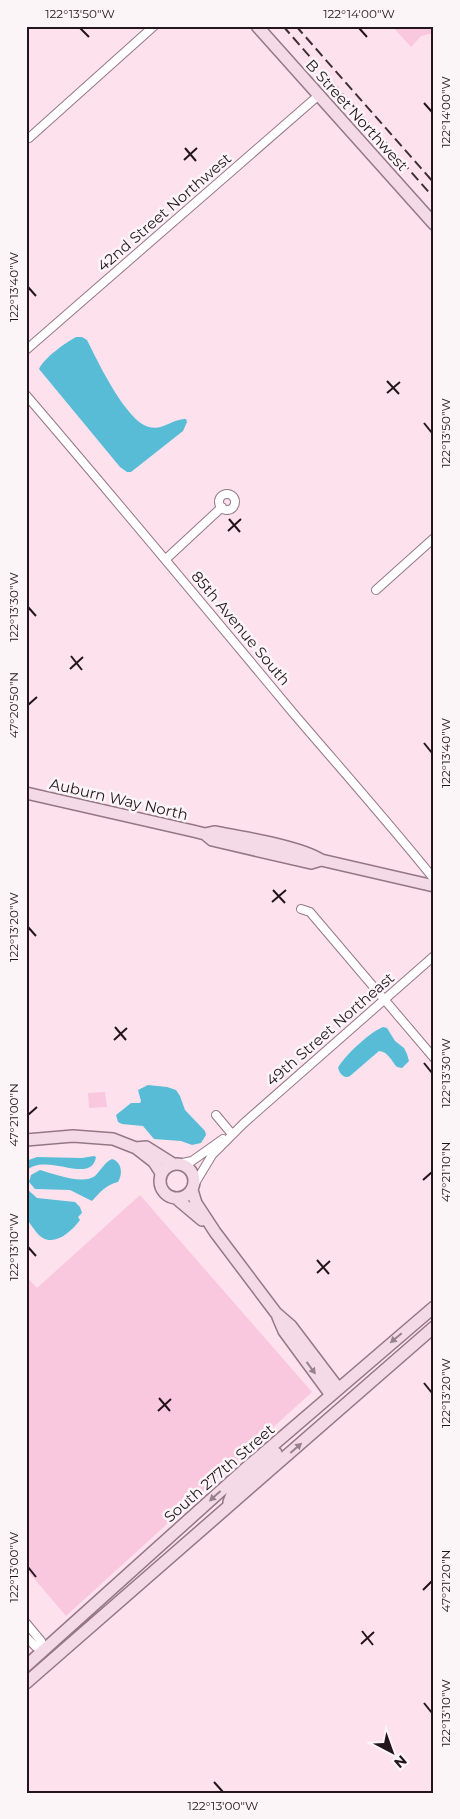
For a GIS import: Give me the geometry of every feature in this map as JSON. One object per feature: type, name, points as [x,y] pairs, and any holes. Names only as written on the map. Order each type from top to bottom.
[{"type":"main road","name":"B Street Northwest","points":[[258,26],[434,224]]},
{"type":"main road","name":"Auburn Way North","points":[[26,793],[206,835],[212,840],[311,863],[320,860]]},
{"type":"main road","name":"Auburn Way North","points":[[206,835],[214,832],[240,837],[312,854],[320,860],[434,886]]},
{"type":"main road","points":[[26,1140],[73,1136],[112,1139],[136,1148],[154,1162],[161,1172]]},
{"type":"main road","points":[[136,1148],[146,1147],[175,1164],[189,1168],[192,1173],[196,1203],[215,1232],[276,1313],[284,1331],[335,1392]]},
{"type":"main road","points":[[175,1164],[167,1166],[161,1172],[159,1180],[162,1191],[171,1198],[177,1199],[183,1198],[193,1187]]},
{"type":"main road","points":[[177,1199],[215,1232]]},
{"type":"main road","name":"South 277th Street","points":[[26,1666],[199,1511],[434,1307]]},
{"type":"main road","name":"South 277th Street","points":[[26,1682],[434,1327]]},
{"type":"main road","points":[[335,1392],[356,1389],[377,1378]]},
{"type":"main road","points":[[226,1509],[234,1492],[332,1404],[335,1392]]},
{"type":"main road","points":[[173,1554],[174,1543],[190,1527],[199,1511]]},
{"type":"main road","points":[[26,1675],[38,1662],[44,1650],[56,1647],[110,1601],[127,1594]]},
{"type":"street","points":[[29,138],[154,26]]},
{"type":"street","name":"42nd Street Northwest","points":[[26,350],[319,95]]},
{"type":"street","name":"85th Avenue South","points":[[26,394],[390,824],[434,879]]},
{"type":"street","points":[[166,559],[222,507]]},
{"type":"street","points":[[376,590],[434,538]]},
{"type":"street","points":[[301,909],[310,912],[434,1058]]},
{"type":"street","name":"49th Street Northeast","points":[[193,1187],[212,1155],[244,1123],[434,956]]},
{"type":"street","points":[[216,1115],[231,1133]]},
{"type":"street","name":"49th Street Northeast","points":[[175,1164],[187,1163],[200,1156],[244,1123]]},
{"type":"street","points":[[26,1623],[41,1641],[44,1650]]},
{"type":"street","points":[[26,1637],[33,1645],[44,1650]]},
{"type":"shaded area","points":[[392,26],[434,26],[434,33],[421,36],[411,47]]},
{"type":"shaded area","points":[[105,1092],[107,1107],[89,1108],[88,1093]]},
{"type":"shaded area","points":[[140,1195],[312,1392],[66,1616],[26,1569],[26,1276],[37,1288]]},
{"type":"water","points":[[76,337],[82,337],[87,340],[122,403],[140,422],[154,428],[186,419],[187,422],[183,431],[131,472],[127,472],[120,467],[39,369],[50,356]]},
{"type":"water","points":[[383,1027],[387,1028],[395,1041],[404,1048],[409,1061],[402,1068],[397,1067],[388,1055],[379,1051],[350,1076],[342,1075],[338,1068],[351,1051]]},
{"type":"water","points":[[148,1085],[176,1090],[185,1110],[205,1131],[206,1135],[201,1143],[192,1145],[181,1141],[154,1139],[143,1126],[118,1122],[116,1115],[131,1103],[140,1103],[138,1090]]},
{"type":"water","points":[[37,1157],[82,1158],[96,1157],[92,1165],[86,1169],[45,1164],[35,1166],[26,1171],[26,1161]]},
{"type":"water","points":[[112,1159],[120,1165],[120,1179],[104,1189],[92,1201],[70,1190],[35,1189],[29,1182],[31,1175],[40,1170],[68,1178],[90,1178],[95,1176]]},
{"type":"water","points":[[26,1188],[37,1198],[75,1202],[80,1207],[82,1213],[78,1217],[80,1220],[64,1236],[52,1240],[45,1239],[40,1236],[27,1218]]},
{"type":"railway","points":[[283,26],[434,198]]},
{"type":"railway","points":[[296,26],[434,183]]}]
